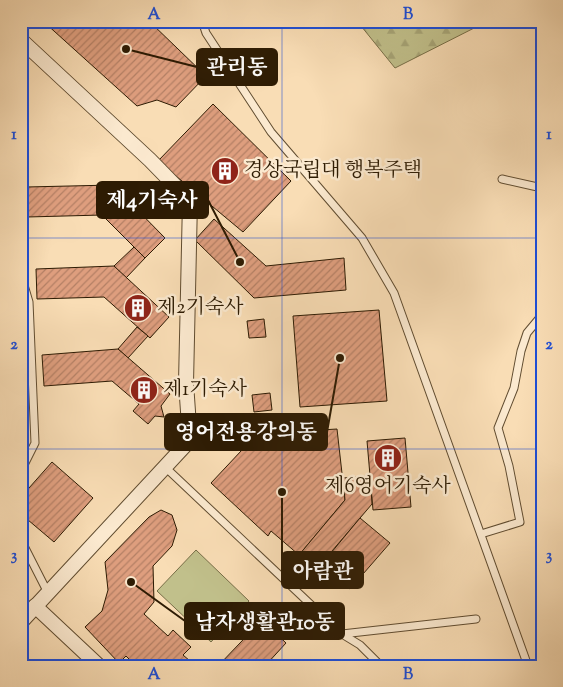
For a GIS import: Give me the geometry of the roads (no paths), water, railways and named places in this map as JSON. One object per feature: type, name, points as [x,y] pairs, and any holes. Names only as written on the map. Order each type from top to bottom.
[{"type":"street","points":[[21,40],[150,160],[190,201],[186,374],[190,440],[21,622]]},
{"type":"street","points":[[35,606],[99,666]]},
{"type":"lane","points":[[202,21],[206,33],[271,132],[362,238],[394,293],[528,666]]},
{"type":"lane","points":[[502,179],[542,188]]},
{"type":"lane","points":[[21,275],[29,302],[35,443],[21,471]]},
{"type":"lane","points":[[482,534],[520,522],[509,466],[498,428],[514,388],[527,333],[542,315]]},
{"type":"lane","points":[[164,466],[342,634],[360,645],[382,666]]},
{"type":"lane","points":[[21,540],[48,592]]},
{"type":"lane","points":[[342,634],[476,619]]},
{"type":"place","name":"관리동","points":[[126,49]]},
{"type":"place","name":"경상국립대 행복주택","points":[[225,171]]},
{"type":"place","name":"제4기숙사","points":[[240,262]]},
{"type":"place","name":"제2기숙사","points":[[138,308]]},
{"type":"place","name":"영어전용강의동","points":[[340,358]]},
{"type":"place","name":"제1기숙사","points":[[144,390]]},
{"type":"place","name":"제6영어기숙사","points":[[388,458]]},
{"type":"place","name":"아람관","points":[[282,492]]},
{"type":"place","name":"남자생활관10동","points":[[131,582]]}]
